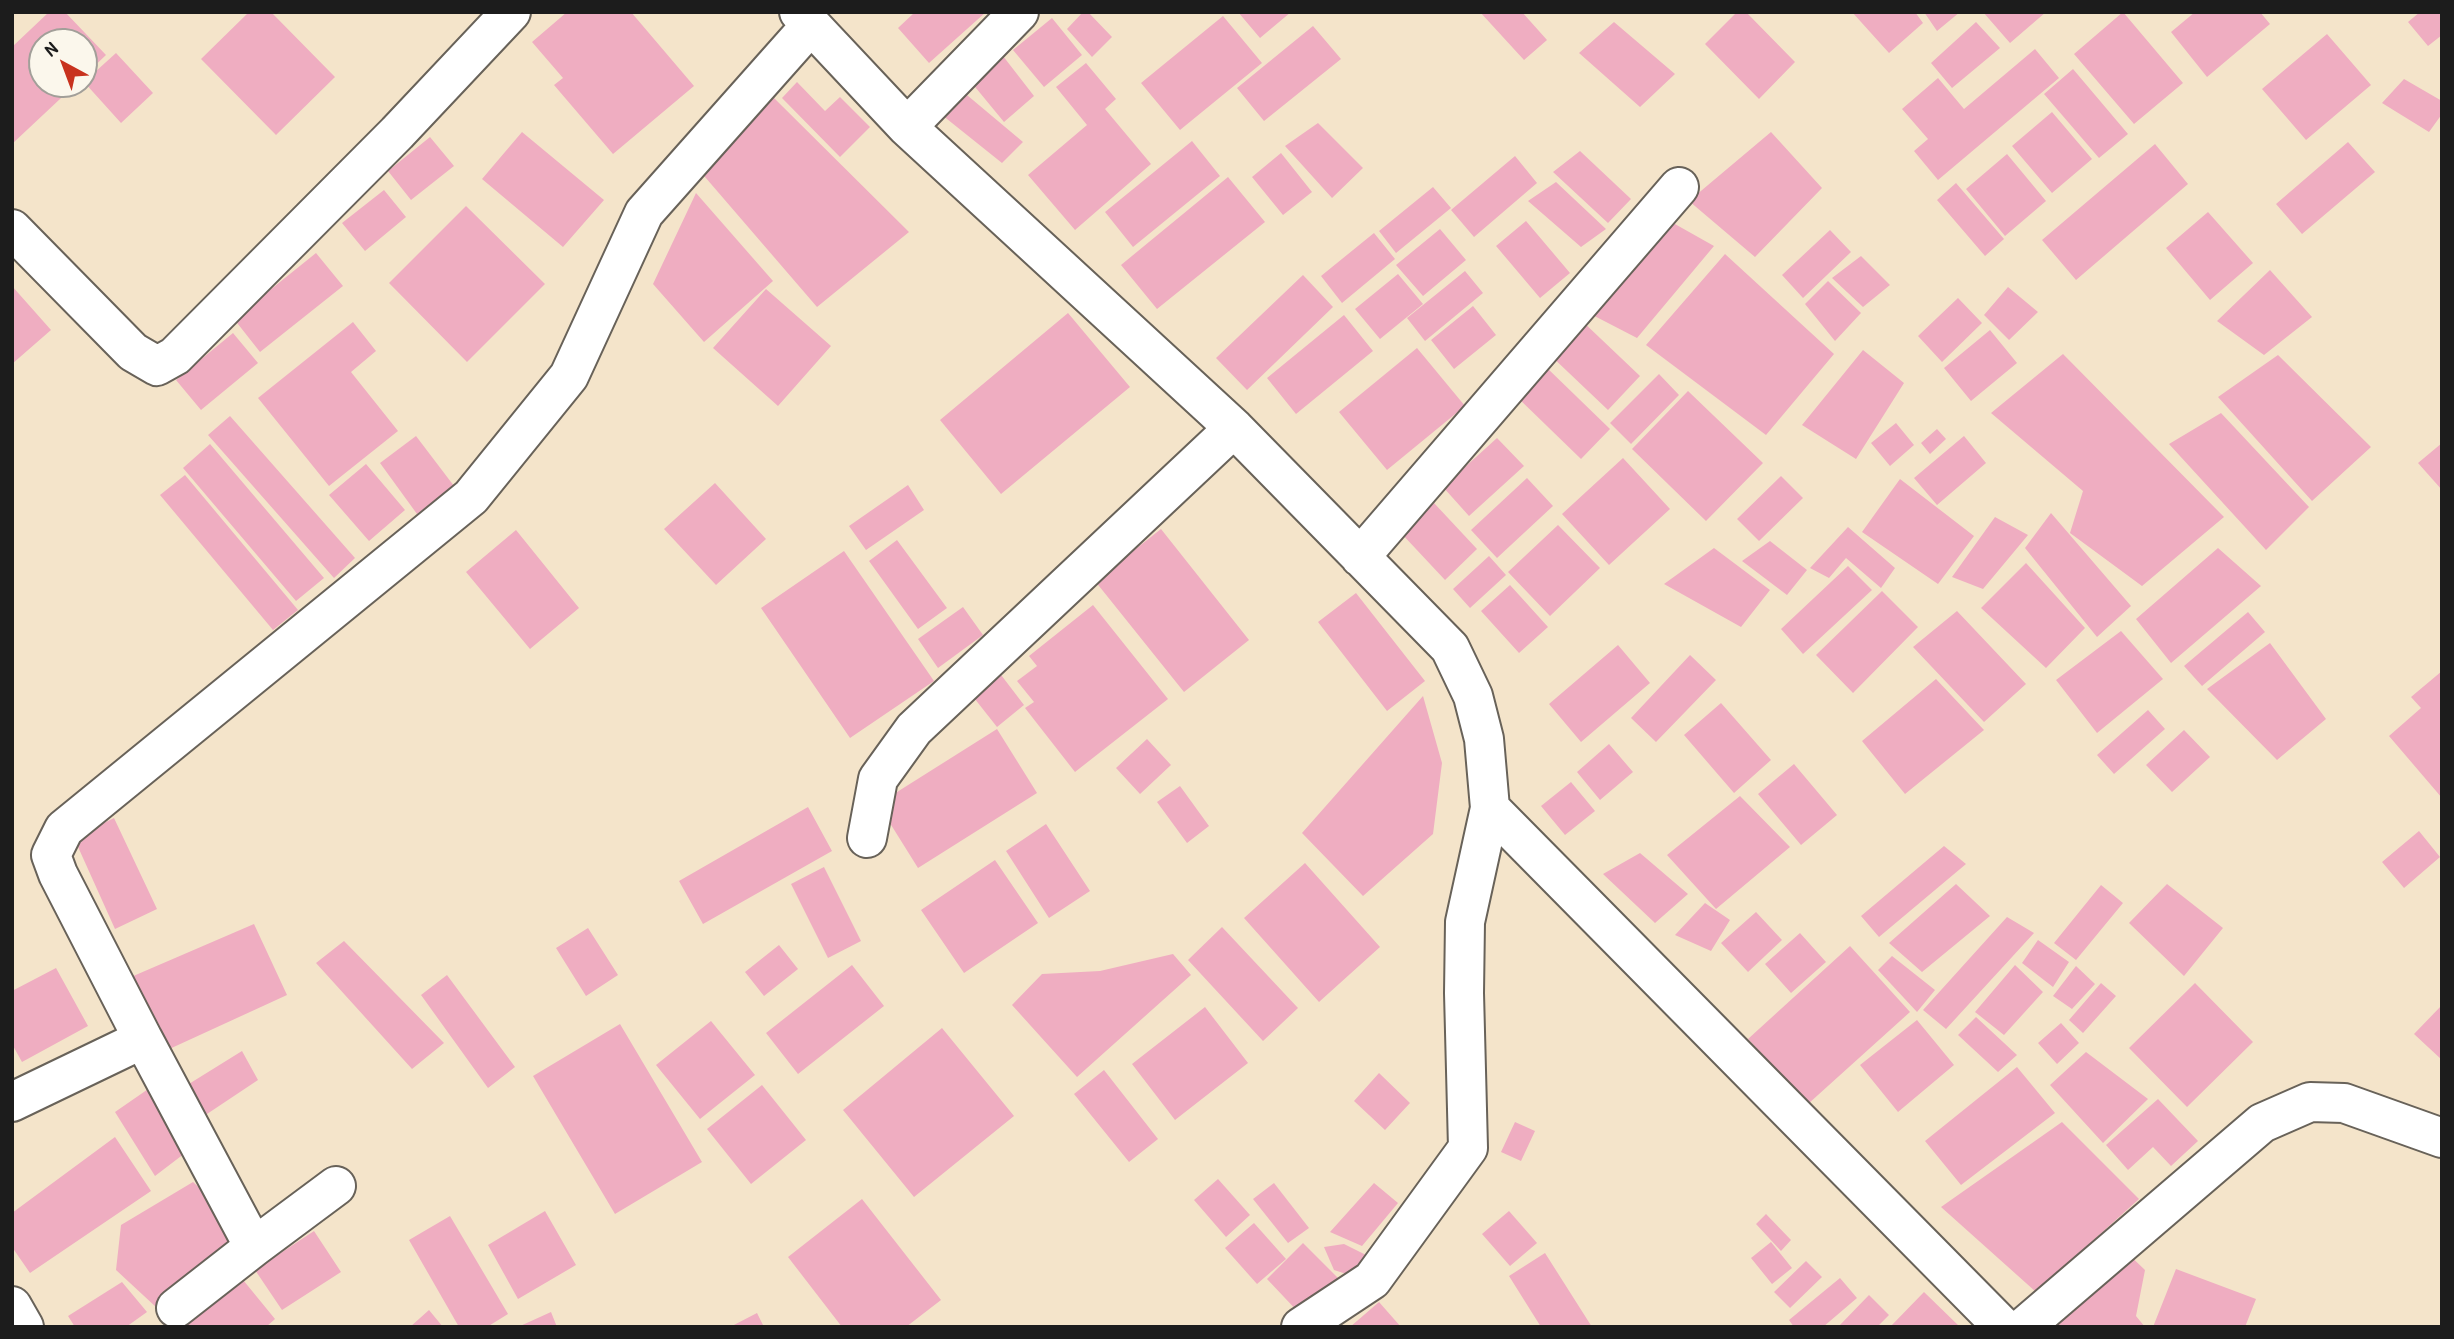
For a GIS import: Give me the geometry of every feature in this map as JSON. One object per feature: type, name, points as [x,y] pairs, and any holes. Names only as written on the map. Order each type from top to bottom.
[{"type":"street","points":[[12,229],[133,352],[156,366],[175,356],[397,133],[511,12]]},
{"type":"street","points":[[907,127],[1019,12]]},
{"type":"street","points":[[254,1247],[58,874],[51,855],[64,829],[471,497],[569,376],[644,213],[805,19],[907,127],[1234,428],[1450,648],[1473,696],[1484,739],[1490,808],[1465,922],[1468,1148],[1372,1280],[1301,1327]]},
{"type":"street","points":[[1360,557],[1679,187]]},
{"type":"street","points":[[867,838],[878,779],[914,729],[1234,428]]},
{"type":"street","points":[[1490,808],[2003,1327]]},
{"type":"street","points":[[12,1101],[144,1039]]},
{"type":"street","points":[[2024,1327],[2262,1123],[2310,1102],[2344,1103],[2442,1138]]},
{"type":"street","points":[[176,1308],[336,1186]]},
{"type":"street","points":[[12,1306],[24,1327]]},
{"type":"building","points":[[49,12],[65,12],[80,28],[32,28]]},
{"type":"building","points":[[249,12],[271,12],[335,77],[276,135],[201,59]]},
{"type":"building","points":[[567,12],[631,12],[694,86],[613,154],[554,85],[563,78],[532,42]]},
{"type":"building","points":[[915,12],[986,12],[929,63],[898,28]]},
{"type":"building","points":[[1083,12],[1088,12],[1112,37],[1092,57],[1067,29]]},
{"type":"building","points":[[1238,12],[1291,12],[1260,38]]},
{"type":"building","points":[[1480,12],[1522,12],[1547,40],[1524,60]]},
{"type":"building","points":[[1737,12],[1746,12],[1795,62],[1759,99],[1705,44]]},
{"type":"building","points":[[1852,12],[1915,12],[1923,23],[1889,53]]},
{"type":"building","points":[[1924,12],[1960,12],[1937,31]]},
{"type":"building","points":[[1983,12],[2046,12],[2010,43]]},
{"type":"building","points":[[2123,12],[2183,83],[2134,124],[2074,54]]},
{"type":"building","points":[[2195,12],[2260,12],[2270,24],[2207,77],[2171,32]]},
{"type":"building","points":[[2420,12],[2442,12],[2442,35],[2428,46],[2408,22]]},
{"type":"building","points":[[1223,16],[1262,63],[1180,130],[1141,83]]},
{"type":"building","points":[[1052,18],[1082,55],[1044,87],[1013,50]]},
{"type":"building","points":[[1614,22],[1675,74],[1640,107],[1579,53]]},
{"type":"building","points":[[1976,22],[2000,48],[1952,88],[1931,63]]},
{"type":"building","points":[[1313,26],[1341,59],[1264,121],[1237,88]]},
{"type":"building","points":[[28,32],[28,98],[61,98],[12,144],[12,47]]},
{"type":"building","points":[[2327,34],[2371,85],[2306,140],[2262,89]]},
{"type":"building","points":[[98,47],[106,55],[98,63]]},
{"type":"building","points":[[2035,49],[2059,78],[1938,180],[1914,151],[1928,139],[1902,109],[1938,78],[1964,109]]},
{"type":"building","points":[[116,53],[153,93],[121,123],[98,98],[98,69]]},
{"type":"building","points":[[1003,56],[1034,96],[1004,122],[971,82]]},
{"type":"building","points":[[1086,63],[1116,99],[1105,109],[1151,164],[1075,230],[1028,175],[1087,125],[1056,87]]},
{"type":"building","points":[[2073,69],[2128,134],[2099,158],[2044,94]]},
{"type":"building","points":[[2404,79],[2442,101],[2442,114],[2429,132],[2382,103]]},
{"type":"building","points":[[797,82],[825,111],[840,97],[870,127],[840,157],[782,98]]},
{"type":"building","points":[[955,85],[1023,142],[1002,163],[937,111]]},
{"type":"building","points":[[774,98],[909,232],[817,307],[699,170]]},
{"type":"building","points":[[2052,112],[2092,159],[2052,193],[2012,146]]},
{"type":"building","points":[[1318,123],[1363,168],[1332,198],[1285,146]]},
{"type":"building","points":[[522,132],[604,200],[563,247],[482,179]]},
{"type":"building","points":[[1771,132],[1822,188],[1755,257],[1689,201]]},
{"type":"building","points":[[430,137],[454,166],[411,200],[388,171]]},
{"type":"building","points":[[1192,141],[1220,176],[1133,247],[1105,212]]},
{"type":"building","points":[[2348,142],[2375,172],[2302,234],[2276,204]]},
{"type":"building","points":[[2155,144],[2188,184],[2076,280],[2042,240]]},
{"type":"building","points":[[1580,151],[1631,199],[1608,223],[1553,172]]},
{"type":"building","points":[[1281,153],[1312,192],[1283,215],[1252,177]]},
{"type":"building","points":[[2007,154],[2046,201],[2005,236],[1966,189]]},
{"type":"building","points":[[1515,156],[1537,183],[1474,237],[1451,210]]},
{"type":"building","points":[[1228,177],[1265,222],[1157,309],[1121,265]]},
{"type":"building","points":[[1556,182],[1606,229],[1581,247],[1528,201]]},
{"type":"building","points":[[1956,183],[2004,239],[1985,256],[1937,200]]},
{"type":"building","points":[[1433,187],[1451,208],[1396,253],[1379,231]]},
{"type":"building","points":[[384,190],[406,217],[365,251],[342,223]]},
{"type":"building","points":[[696,193],[773,281],[704,342],[653,284]]},
{"type":"building","points":[[466,206],[545,284],[467,362],[389,283]]},
{"type":"building","points":[[2208,212],[2253,263],[2210,300],[2166,248]]},
{"type":"building","points":[[1666,219],[1714,246],[1637,338],[1579,308]]},
{"type":"building","points":[[1526,221],[1570,273],[1540,298],[1496,246]]},
{"type":"building","points":[[1440,229],[1466,260],[1423,296],[1396,265]]},
{"type":"building","points":[[1830,230],[1851,252],[1803,298],[1782,275]]},
{"type":"building","points":[[1374,233],[1395,259],[1342,303],[1321,276]]},
{"type":"building","points":[[316,253],[343,286],[260,352],[234,319]]},
{"type":"building","points":[[1725,254],[1834,354],[1766,435],[1646,345]]},
{"type":"building","points":[[1861,256],[1890,285],[1863,307],[1832,278]]},
{"type":"building","points":[[2270,270],[2312,317],[2264,355],[2217,321]]},
{"type":"building","points":[[1465,271],[1483,293],[1425,341],[1407,318]]},
{"type":"building","points":[[1398,274],[1423,304],[1380,339],[1355,309]]},
{"type":"building","points":[[1303,275],[1333,307],[1247,390],[1216,358]]},
{"type":"building","points":[[1828,281],[1861,313],[1835,341],[1805,304]]},
{"type":"building","points":[[12,286],[51,330],[12,364]]},
{"type":"building","points":[[2008,287],[2038,312],[2009,340],[1984,315]]},
{"type":"building","points":[[766,289],[831,346],[778,406],[713,348]]},
{"type":"building","points":[[1958,298],[1982,323],[1942,362],[1918,336]]},
{"type":"building","points":[[1473,306],[1496,335],[1454,369],[1431,340]]},
{"type":"building","points":[[1068,313],[1130,387],[1001,494],[940,420]]},
{"type":"building","points":[[1344,315],[1373,351],[1296,414],[1267,378]]},
{"type":"building","points":[[1580,319],[1640,376],[1608,410],[1548,353]]},
{"type":"building","points":[[353,322],[376,351],[351,372],[398,431],[329,486],[258,398]]},
{"type":"building","points":[[1990,330],[2017,363],[1971,401],[1944,368]]},
{"type":"building","points":[[233,333],[258,363],[201,410],[176,380]]},
{"type":"building","points":[[1417,348],[1465,406],[1387,470],[1339,412]]},
{"type":"building","points":[[1863,350],[1904,383],[1856,459],[1802,425]]},
{"type":"building","points":[[2063,354],[2224,517],[2142,586],[2070,533],[2083,491],[1991,413]]},
{"type":"building","points":[[2278,355],[2371,447],[2312,501],[2218,397]]},
{"type":"building","points":[[1544,365],[1610,429],[1581,459],[1515,395]]},
{"type":"building","points":[[1659,374],[1679,395],[1631,444],[1610,423]]},
{"type":"building","points":[[1688,391],[1763,463],[1706,521],[1632,449]]},
{"type":"building","points":[[2221,413],[2309,507],[2266,550],[2169,444]]},
{"type":"building","points":[[230,416],[355,558],[334,578],[208,435]]},
{"type":"building","points":[[1896,423],[1914,445],[1890,466],[1871,443]]},
{"type":"building","points":[[1937,429],[1946,439],[1930,454],[1921,443]]},
{"type":"building","points":[[416,436],[454,486],[417,514],[380,463]]},
{"type":"building","points":[[1964,436],[1986,463],[1937,505],[1914,478]]},
{"type":"building","points":[[1497,438],[1524,466],[1469,516],[1443,487]]},
{"type":"building","points":[[2442,443],[2442,490],[2418,463]]},
{"type":"building","points":[[210,444],[324,578],[296,601],[183,468]]},
{"type":"building","points":[[1623,458],[1670,509],[1609,565],[1562,514]]},
{"type":"building","points":[[366,464],[405,510],[369,541],[329,495]]},
{"type":"building","points":[[185,475],[298,610],[273,630],[160,495]]},
{"type":"building","points":[[1781,476],[1803,498],[1759,541],[1737,519]]},
{"type":"building","points":[[1527,478],[1553,506],[1497,558],[1471,530]]},
{"type":"building","points":[[1900,479],[1974,536],[1938,584],[1862,532]]},
{"type":"building","points":[[715,483],[766,539],[716,585],[664,529]]},
{"type":"building","points":[[908,485],[924,510],[866,550],[849,526]]},
{"type":"building","points":[[1434,503],[1477,549],[1445,580],[1401,533]]},
{"type":"building","points":[[2051,513],[2131,606],[2097,637],[2025,548]]},
{"type":"building","points":[[1995,517],[2028,535],[1983,589],[1952,577]]},
{"type":"building","points":[[1558,525],[1600,568],[1550,616],[1508,572]]},
{"type":"building","points":[[1848,527],[1895,568],[1881,588],[1846,558],[1829,578],[1810,568]]},
{"type":"building","points":[[1161,529],[1249,640],[1184,692],[1095,581]]},
{"type":"building","points":[[516,530],[579,608],[530,649],[466,572]]},
{"type":"building","points":[[897,540],[947,608],[918,629],[869,561]]},
{"type":"building","points":[[1770,541],[1807,570],[1787,595],[1742,561]]},
{"type":"building","points":[[1714,548],[1770,590],[1741,627],[1664,584]]},
{"type":"building","points":[[2218,548],[2261,586],[2171,663],[2136,619]]},
{"type":"building","points":[[844,551],[934,681],[850,738],[761,608]]},
{"type":"building","points":[[1489,556],[1506,575],[1470,608],[1453,589]]},
{"type":"building","points":[[2026,563],[2085,628],[2046,668],[1981,608]]},
{"type":"building","points":[[1848,566],[1872,590],[1803,654],[1781,629]]},
{"type":"building","points":[[1510,585],[1548,627],[1519,653],[1481,611]]},
{"type":"building","points":[[1882,591],[1918,627],[1853,693],[1816,655]]},
{"type":"building","points":[[1356,593],[1425,681],[1387,711],[1318,622]]},
{"type":"building","points":[[1093,605],[1168,699],[1075,772],[1025,708],[1034,702],[1017,681],[1037,666],[1029,656]]},
{"type":"building","points":[[963,607],[983,635],[938,668],[918,639]]},
{"type":"building","points":[[1957,611],[2026,684],[1984,722],[1913,647]]},
{"type":"building","points":[[2248,612],[2265,632],[2202,686],[2184,666]]},
{"type":"building","points":[[2121,631],[2163,679],[2097,733],[2056,680]]},
{"type":"building","points":[[2270,643],[2326,719],[2277,760],[2207,689]]},
{"type":"building","points":[[1618,645],[1650,683],[1581,742],[1549,704]]},
{"type":"building","points":[[1690,655],[1716,680],[1656,742],[1631,718]]},
{"type":"building","points":[[995,667],[1024,705],[997,727],[967,689]]},
{"type":"building","points":[[2442,671],[2442,798],[2389,736],[2421,708],[2411,697]]},
{"type":"building","points":[[1936,679],[1984,730],[1905,794],[1862,741]]},
{"type":"building","points":[[1423,696],[1442,763],[1433,834],[1363,896],[1302,833]]},
{"type":"building","points":[[1721,703],[1771,760],[1734,793],[1684,735]]},
{"type":"building","points":[[2148,710],[2165,729],[2114,774],[2097,755]]},
{"type":"building","points":[[997,729],[1037,793],[918,868],[878,804]]},
{"type":"building","points":[[2184,730],[2210,757],[2172,792],[2146,765]]},
{"type":"building","points":[[1147,739],[1171,765],[1140,794],[1116,768]]},
{"type":"building","points":[[1609,744],[1633,772],[1600,800],[1577,772]]},
{"type":"building","points":[[1794,764],[1837,815],[1801,845],[1758,794]]},
{"type":"building","points":[[1571,782],[1595,811],[1565,835],[1541,806]]},
{"type":"building","points":[[1180,786],[1209,826],[1187,843],[1157,802]]},
{"type":"building","points":[[1740,796],[1790,847],[1716,909],[1667,855]]},
{"type":"building","points":[[808,807],[832,851],[703,924],[679,881]]},
{"type":"building","points":[[114,818],[157,909],[115,929],[74,838]]},
{"type":"building","points":[[1046,824],[1090,891],[1049,918],[1006,851]]},
{"type":"building","points":[[2419,831],[2440,857],[2404,888],[2382,862]]},
{"type":"building","points":[[1944,846],[1966,864],[1879,937],[1861,916]]},
{"type":"building","points":[[1640,853],[1688,894],[1655,923],[1603,874]]},
{"type":"building","points":[[995,860],[1038,923],[964,973],[921,910]]},
{"type":"building","points":[[1305,863],[1380,947],[1319,1002],[1244,918]]},
{"type":"building","points":[[824,867],[861,941],[828,958],[791,884]]},
{"type":"building","points":[[1956,884],[1990,916],[1922,972],[1889,943]]},
{"type":"building","points":[[2167,884],[2223,928],[2184,976],[2129,923]]},
{"type":"building","points":[[2101,885],[2123,903],[2076,960],[2054,943]]},
{"type":"building","points":[[1705,903],[1730,920],[1711,951],[1675,935]]},
{"type":"building","points":[[1756,912],[1782,940],[1748,972],[1721,943]]},
{"type":"building","points":[[2007,917],[2034,933],[1946,1029],[1923,1010]]},
{"type":"building","points":[[254,924],[287,995],[165,1051],[131,977]]},
{"type":"building","points":[[1222,927],[1298,1008],[1263,1041],[1188,960]]},
{"type":"building","points":[[588,928],[618,975],[586,996],[556,948]]},
{"type":"building","points":[[1800,933],[1826,962],[1791,993],[1765,964]]},
{"type":"building","points":[[2038,940],[2069,962],[2053,987],[2022,963]]},
{"type":"building","points":[[344,941],[444,1043],[412,1069],[316,963]]},
{"type":"building","points":[[779,945],[798,969],[764,996],[745,972]]},
{"type":"building","points":[[1850,946],[1910,1012],[1808,1104],[1748,1039]]},
{"type":"building","points":[[1173,954],[1191,975],[1077,1077],[1012,1005],[1042,974],[1100,971]]},
{"type":"building","points":[[1892,956],[1935,990],[1917,1012],[1878,970]]},
{"type":"building","points":[[852,965],[884,1006],[798,1074],[766,1033]]},
{"type":"building","points":[[2015,965],[2043,992],[2004,1035],[1975,1012]]},
{"type":"building","points":[[2076,966],[2095,984],[2072,1009],[2053,996]]},
{"type":"building","points":[[56,968],[88,1026],[22,1062],[12,1044],[12,991]]},
{"type":"building","points":[[447,975],[515,1067],[488,1088],[421,995]]},
{"type":"building","points":[[2101,983],[2116,996],[2083,1033],[2069,1020]]},
{"type":"building","points":[[2195,983],[2253,1042],[2187,1107],[2129,1048]]},
{"type":"building","points":[[2442,1005],[2442,1060],[2414,1034]]},
{"type":"building","points":[[1205,1007],[1248,1063],[1175,1120],[1132,1064]]},
{"type":"building","points":[[1976,1017],[2017,1055],[1998,1072],[1958,1035]]},
{"type":"building","points":[[1917,1020],[1954,1065],[1898,1112],[1860,1065]]},
{"type":"building","points":[[711,1021],[755,1075],[700,1119],[656,1065]]},
{"type":"building","points":[[2061,1023],[2079,1043],[2057,1064],[2038,1043]]},
{"type":"building","points":[[620,1024],[702,1162],[615,1214],[533,1076]]},
{"type":"building","points":[[942,1028],[1014,1116],[914,1197],[843,1110]]},
{"type":"building","points":[[242,1051],[258,1080],[198,1120],[184,1087]]},
{"type":"building","points":[[2086,1052],[2148,1099],[2103,1143],[2050,1085]]},
{"type":"building","points":[[2017,1067],[2055,1113],[1961,1185],[1925,1141]]},
{"type":"building","points":[[1104,1070],[1158,1139],[1129,1162],[1074,1094]]},
{"type":"building","points":[[1379,1073],[1410,1103],[1385,1130],[1354,1101]]},
{"type":"building","points":[[154,1085],[193,1147],[155,1176],[115,1112]]},
{"type":"building","points":[[762,1085],[806,1140],[751,1184],[707,1129]]},
{"type":"building","points":[[2158,1099],[2198,1141],[2171,1166],[2153,1147],[2128,1170],[2106,1145]]},
{"type":"building","points":[[1515,1122],[1535,1131],[1521,1161],[1501,1152]]},
{"type":"building","points":[[2062,1122],[2139,1199],[2036,1292],[1941,1207]]},
{"type":"building","points":[[115,1137],[151,1191],[30,1273],[12,1247],[12,1213]]},
{"type":"building","points":[[1218,1179],[1250,1215],[1226,1237],[1194,1200]]},
{"type":"building","points":[[193,1182],[214,1201],[232,1245],[157,1308],[116,1270],[121,1225]]},
{"type":"building","points":[[1274,1183],[1309,1228],[1288,1243],[1253,1199]]},
{"type":"building","points":[[1374,1183],[1398,1203],[1362,1246],[1330,1232]]},
{"type":"building","points":[[862,1199],[941,1300],[906,1327],[842,1327],[788,1257]]},
{"type":"building","points":[[545,1211],[576,1265],[518,1299],[488,1245]]},
{"type":"building","points":[[1509,1211],[1537,1243],[1510,1266],[1482,1234]]},
{"type":"building","points":[[1766,1214],[1791,1240],[1781,1251],[1756,1224]]},
{"type":"building","points":[[450,1216],[508,1314],[487,1327],[459,1327],[409,1240]]},
{"type":"building","points":[[1254,1223],[1286,1259],[1257,1284],[1225,1248]]},
{"type":"building","points":[[314,1231],[341,1272],[282,1310],[255,1270]]},
{"type":"building","points":[[1771,1242],[1792,1268],[1772,1284],[1751,1258]]},
{"type":"building","points":[[1303,1243],[1338,1278],[1301,1315],[1267,1279]]},
{"type":"building","points":[[1344,1244],[1380,1262],[1365,1280],[1334,1270],[1324,1247]]},
{"type":"building","points":[[2121,1247],[2145,1270],[2136,1316],[2145,1327],[2050,1327]]},
{"type":"building","points":[[1545,1253],[1592,1327],[1541,1327],[1509,1276]]},
{"type":"building","points":[[1806,1261],[1822,1277],[1790,1308],[1774,1292]]},
{"type":"building","points":[[2176,1269],[2256,1299],[2245,1327],[2153,1327]]},
{"type":"building","points":[[239,1275],[275,1319],[266,1327],[176,1327]]},
{"type":"building","points":[[1840,1278],[1857,1298],[1823,1327],[1794,1327],[1789,1320]]},
{"type":"building","points":[[122,1282],[147,1312],[126,1327],[75,1327],[68,1316]]},
{"type":"building","points":[[1924,1292],[1960,1327],[1890,1327]]},
{"type":"building","points":[[1869,1295],[1889,1315],[1877,1327],[1838,1327]]},
{"type":"building","points":[[1379,1302],[1401,1327],[1350,1327]]},
{"type":"building","points":[[429,1310],[443,1327],[410,1327]]},
{"type":"building","points":[[551,1312],[557,1327],[518,1327]]},
{"type":"building","points":[[757,1313],[764,1327],[730,1327]]}]
